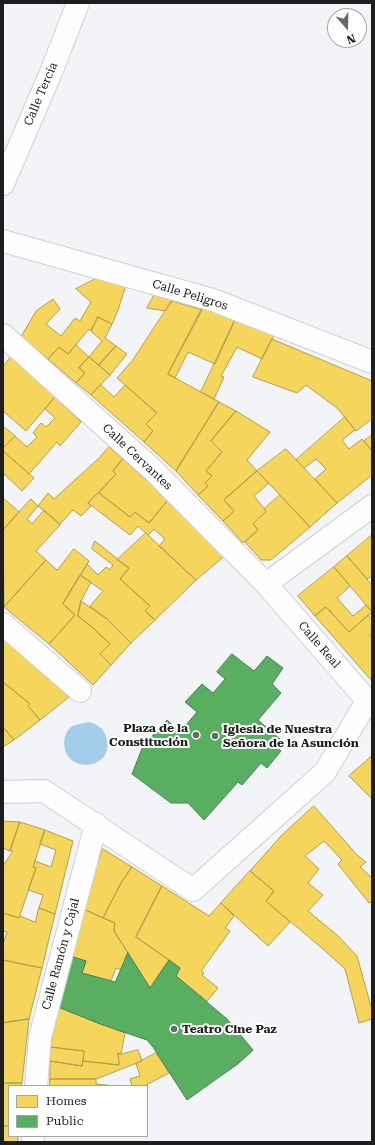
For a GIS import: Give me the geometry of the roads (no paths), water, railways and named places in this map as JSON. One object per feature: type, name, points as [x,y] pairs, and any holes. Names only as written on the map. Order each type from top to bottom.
[{"type":"street","name":"Calle Tercia","points":[[3,184],[52,70],[78,3]]},
{"type":"street","name":"Calle Peligros","points":[[3,241],[213,300],[372,362]]},
{"type":"street","name":"Calle Cervantes","points":[[3,335],[153,470],[266,584]]},
{"type":"street","points":[[266,584],[372,506]]},
{"type":"street","name":"Calle Real","points":[[266,584],[370,704]]},
{"type":"street","points":[[3,624],[80,691]]},
{"type":"street","points":[[3,792],[44,791],[96,824],[193,890],[325,772],[370,704]]},
{"type":"street","name":"Calle Ramón y Cajal","points":[[36,1085],[40,1037],[96,824]]},
{"type":"water","points":[[89,722],[98,725],[102,729],[106,737],[107,746],[106,753],[101,759],[88,765],[74,761],[68,756],[64,740],[65,735],[70,728],[75,725]]},
{"type":"place","name":"Plaza de la Constitución","points":[[196,735]]},
{"type":"place","name":"Iglesia de Nuestra Señora de la Asunción","points":[[215,736]]},
{"type":"place","name":"Teatro Cine Paz","points":[[174,1029]]}]
